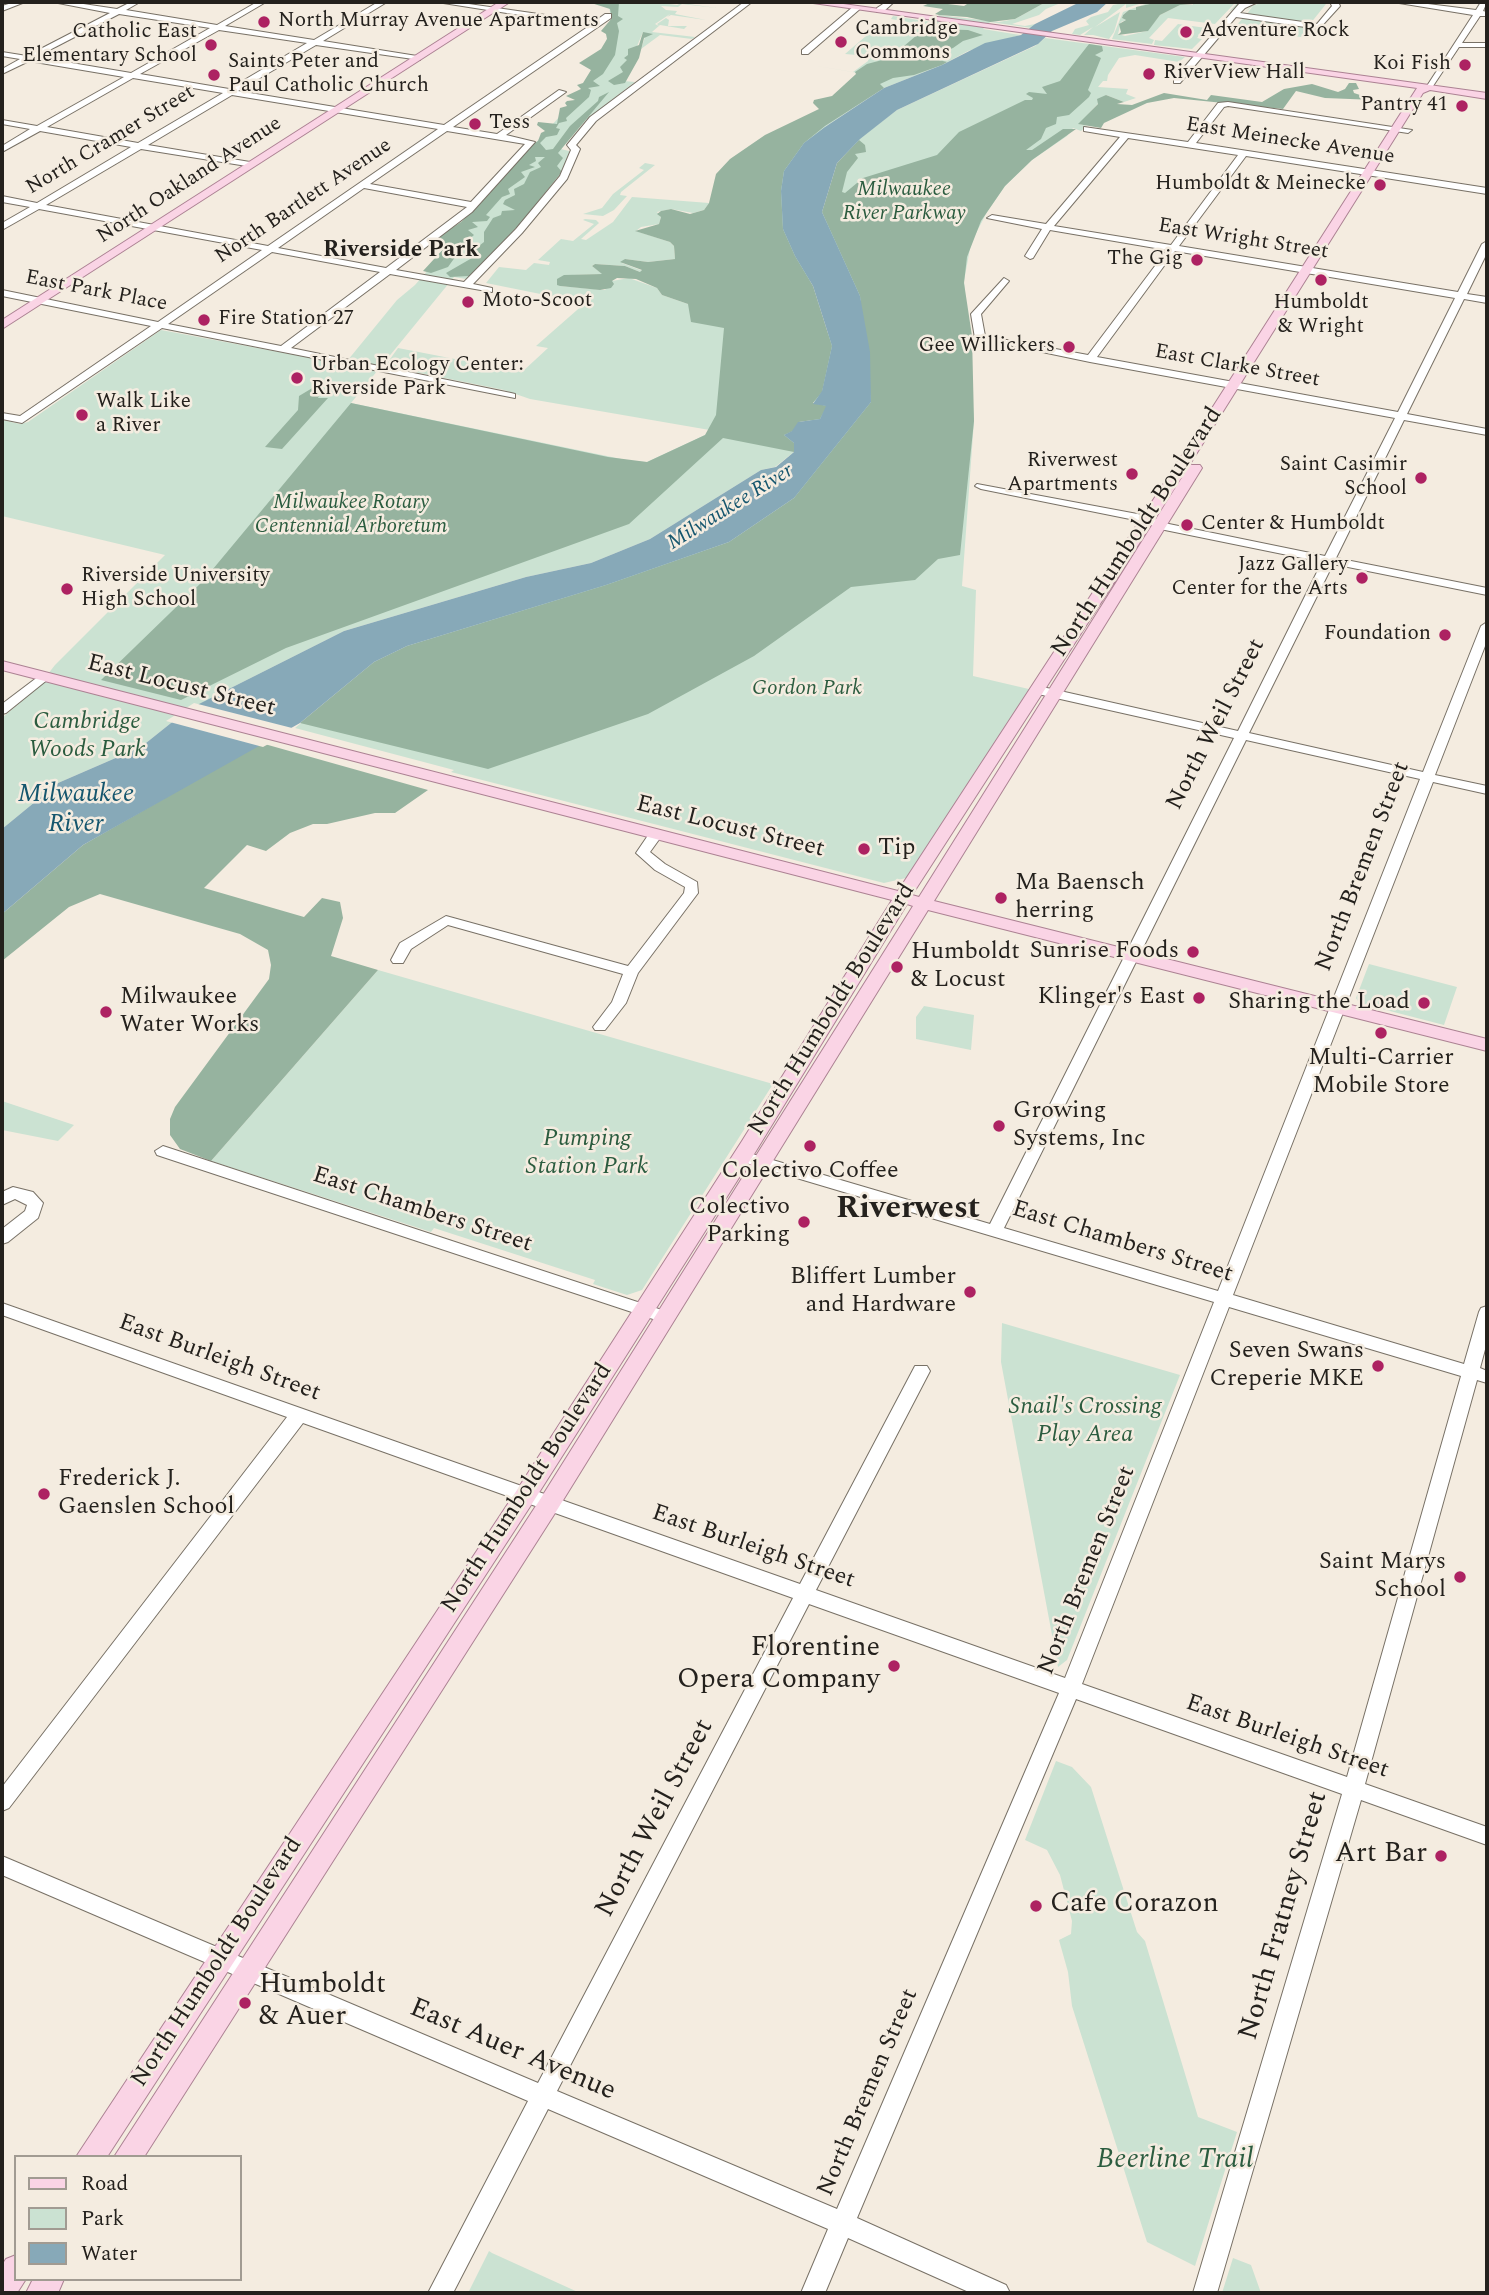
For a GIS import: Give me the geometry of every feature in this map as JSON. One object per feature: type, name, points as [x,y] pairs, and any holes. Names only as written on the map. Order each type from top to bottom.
[{"type":"main road","name":"North Oakland Avenue","points":[[2,325],[505,2]]},
{"type":"main road","points":[[811,2],[1487,96]]},
{"type":"main road","points":[[857,8],[935,19]]},
{"type":"main road","name":"North Humboldt Boulevard","points":[[129,2155],[248,1970],[537,1500],[642,1310],[742,1156],[902,897],[1046,692],[1374,173],[1408,130],[1431,93],[1428,88],[1419,91],[1396,128],[1374,173]]},
{"type":"main road","name":"East Locust Street","points":[[2,665],[441,780],[1487,1045]]},
{"type":"main road","name":"North Humboldt Boulevard","points":[[91,2155],[221,1958],[665,1317],[924,903],[1046,692]]},
{"type":"main road","points":[[2,2291],[14,2272]]},
{"type":"street","points":[[2,8],[13,2]]},
{"type":"street","points":[[2,8],[21,2]]},
{"type":"street","points":[[57,2],[417,58]]},
{"type":"street","points":[[2,72],[136,2]]},
{"type":"street","points":[[2,149],[262,2]]},
{"type":"street","name":"North Cramer Street","points":[[2,227],[383,2]]},
{"type":"street","points":[[441,2],[594,24]]},
{"type":"street","points":[[466,286],[519,231],[564,177],[576,149],[571,145],[593,119],[748,2]]},
{"type":"street","points":[[880,10],[890,2]]},
{"type":"street","points":[[1177,81],[1242,6],[1254,2]]},
{"type":"street","points":[[1235,15],[1319,27],[1336,6],[1334,2]]},
{"type":"street","points":[[1397,2],[1487,14]]},
{"type":"street","points":[[1428,88],[1484,3]]},
{"type":"street","points":[[805,52],[857,8]]},
{"type":"street","name":"North Bartlett Avenue","points":[[2,416],[22,420],[608,16]]},
{"type":"street","points":[[1456,45],[1487,45]]},
{"type":"street","points":[[2,54],[531,142],[472,205],[284,349]]},
{"type":"street","points":[[500,136],[562,92]]},
{"type":"street","points":[[1190,145],[1221,105],[1232,104],[1408,130]]},
{"type":"street","points":[[2,122],[250,165]]},
{"type":"street","name":"East Meinecke Avenue","points":[[1087,129],[1487,191]]},
{"type":"street","points":[[1030,256],[1048,227],[1126,135]]},
{"type":"street","points":[[1090,359],[1244,153]]},
{"type":"street","points":[[362,185],[472,205]]},
{"type":"street","points":[[2,199],[489,290]]},
{"type":"street","name":"East Wright Street","points":[[992,218],[1487,300]]},
{"type":"street","name":"North Weil Street","points":[[994,1231],[1487,244]]},
{"type":"street","name":"East Clarke Street","points":[[1003,281],[975,314],[980,338],[1487,432]]},
{"type":"street","name":"East Park Place","points":[[2,293],[511,396]]},
{"type":"street","points":[[981,486],[1487,592]]},
{"type":"street","name":"North Bremen Street","points":[[813,2293],[1070,1690],[1487,626]]},
{"type":"street","points":[[2,710],[51,679]]},
{"type":"street","points":[[1046,692],[1487,790]]},
{"type":"street","points":[[600,1027],[619,1003],[631,972],[691,893],[692,885],[660,867],[643,853],[656,834]]},
{"type":"street","points":[[398,960],[405,946],[446,920],[631,972]]},
{"type":"street","name":"East Chambers Street","points":[[163,1151],[665,1317]]},
{"type":"street","name":"East Chambers Street","points":[[742,1156],[1479,1374]]},
{"type":"street","points":[[2,1199],[13,1193],[27,1196],[35,1203],[32,1214],[2,1238]]},
{"type":"street","name":"East Burleigh Street","points":[[2,1309],[1487,1836]]},
{"type":"street","name":"North Fratney Street","points":[[1205,2293],[1353,1789],[1479,1374],[1487,1312]]},
{"type":"street","name":"North Weil Street","points":[[440,2293],[921,1371]]},
{"type":"street","points":[[2,1802],[299,1415]]},
{"type":"street","name":"East Auer Avenue","points":[[2,1865],[841,2223],[998,2293]]},
{"type":"green space","points":[[588,2],[619,2],[618,16],[623,19],[617,23],[619,31],[615,55],[603,74],[593,81],[600,86],[588,88],[591,90],[589,97],[566,118],[567,121],[559,123],[556,128],[560,129],[557,135],[546,137],[540,143],[546,150],[553,149],[570,126],[598,101],[599,97],[609,92],[558,153],[563,158],[557,166],[562,172],[520,224],[469,276],[450,277],[446,273],[472,258],[471,252],[484,242],[484,232],[493,218],[501,215],[502,211],[515,210],[503,204],[505,200],[515,195],[514,189],[524,184],[530,172],[541,167],[538,163],[545,157],[535,157],[536,161],[529,165],[535,167],[521,172],[525,177],[508,189],[510,194],[502,197],[486,215],[490,217],[487,221],[472,222],[478,227],[468,230],[474,235],[468,240],[470,243],[463,246],[448,267],[431,273],[423,271],[446,246],[435,239],[461,222],[481,203],[489,189],[529,146],[538,141],[541,133],[545,131],[537,125],[538,122],[557,124],[560,108],[567,106],[567,101],[575,100],[566,96],[581,89],[577,85],[583,83],[591,70],[579,63],[601,49],[607,39],[606,34],[601,31],[612,18],[610,9]]},
{"type":"green space","name":"Milwaukee Rotary Centennial Arboretum","points":[[608,2],[681,3],[717,8],[682,4],[678,7],[661,6],[666,10],[677,11],[675,14],[706,20],[671,15],[667,17],[670,14],[655,24],[659,26],[652,32],[695,37],[692,39],[660,35],[641,49],[645,37],[643,32],[621,84],[624,81],[635,82],[586,120],[561,149],[569,151],[569,156],[560,174],[495,252],[466,279],[454,277],[351,403],[631,461],[647,462],[705,435],[727,433],[530,399],[504,390],[385,366],[398,348],[522,372],[548,348],[536,346],[585,303],[486,283],[499,267],[526,270],[534,263],[549,265],[550,262],[538,260],[561,239],[573,241],[594,224],[583,220],[596,220],[599,223],[581,239],[586,240],[613,222],[632,197],[709,203],[704,210],[693,213],[671,209],[657,212],[661,217],[659,224],[641,227],[636,231],[670,242],[674,246],[675,259],[648,262],[625,259],[622,263],[643,271],[640,272],[625,266],[595,264],[592,266],[603,274],[572,275],[560,286],[605,290],[612,281],[629,278],[657,288],[662,295],[688,304],[748,181],[888,78],[811,65],[853,72],[868,61],[869,56],[845,54],[873,30],[902,35],[910,34],[922,25],[891,19],[893,16],[931,22],[939,15],[999,22],[1015,19],[1046,2],[1063,2],[1039,15],[1012,24],[1035,24],[1032,28],[990,22],[983,29],[1020,35],[968,51],[942,65],[884,88],[825,127],[794,452],[775,467],[761,470],[650,539],[591,563],[526,577],[344,631],[215,696],[171,723],[141,747],[58,783],[2,829],[2,718],[37,688],[55,665],[165,555],[2,516],[2,420],[20,424],[28,422],[161,330],[338,363],[336,367],[343,366],[397,300],[415,285],[450,245],[480,204],[591,82],[596,75],[612,22]]},
{"type":"green space","points":[[932,2],[964,6],[970,2],[1046,2],[1015,19],[990,22],[935,14],[943,9],[923,6]]},
{"type":"green space","points":[[1146,2],[1126,8],[1126,4],[1095,27],[1120,12],[1109,39],[1084,35],[1093,27],[1080,35],[1072,34],[1075,29],[1089,25],[1086,21],[1091,17],[1108,12],[1113,5]]},
{"type":"green space","points":[[1159,2],[1195,4],[1180,5],[1160,15],[1148,31],[1118,35],[1121,32],[1119,24],[1126,20],[1122,18],[1129,10]]},
{"type":"green space","points":[[1193,2],[1243,2],[1229,12],[1237,3],[1234,4],[1215,24],[1168,18],[1149,38],[1154,40],[1152,44],[1112,39],[1123,12],[1137,7],[1136,10],[1129,10],[1123,15],[1122,18],[1126,20],[1121,22],[1118,34],[1125,36],[1147,31],[1160,15],[1180,5],[1193,5]]},
{"type":"green space","points":[[1264,2],[1326,4],[1310,24],[1246,15],[1253,6],[1244,13],[1251,6]]},
{"type":"green space","points":[[666,18],[669,20],[668,26],[687,26],[684,29],[657,24]]},
{"type":"green space","points":[[1243,18],[1311,29],[1301,37],[1233,29]]},
{"type":"green space","name":"Adventure Rock","points":[[1178,24],[1206,28],[1197,38],[1202,39],[1192,49],[1154,45],[1155,40],[1162,41]]},
{"type":"green space","points":[[933,29],[968,30],[983,35],[963,41],[940,53],[940,56],[930,58],[947,62],[942,65],[880,84],[884,88],[825,126],[804,143],[784,171],[781,191],[783,229],[813,286],[832,346],[822,392],[813,403],[827,406],[820,419],[799,422],[793,431],[784,435],[794,443],[794,452],[723,438],[629,524],[286,648],[181,700],[101,680],[203,581],[351,403],[608,457],[647,462],[705,435],[716,415],[724,328],[691,322],[688,304],[662,295],[657,288],[636,279],[617,278],[612,281],[614,284],[611,288],[600,290],[560,286],[557,285],[557,279],[564,275],[602,274],[592,266],[595,264],[625,266],[640,272],[642,270],[620,262],[625,259],[648,262],[675,259],[674,246],[670,242],[635,231],[659,224],[661,217],[657,214],[661,211],[671,209],[690,214],[704,210],[709,203],[716,174],[730,159],[765,135],[819,109],[813,103],[814,100],[832,96],[856,74],[855,72],[867,64],[890,58],[917,35]]},
{"type":"green space","points":[[643,32],[653,34],[644,38],[639,58],[625,83],[614,85],[608,81],[623,72],[620,67],[627,60],[624,58],[628,55],[628,49],[639,45]]},
{"type":"green space","name":"Gordon Park","points":[[1045,38],[1185,57],[1179,62],[1135,55],[1119,58],[1107,81],[1103,81],[1098,87],[1128,89],[1126,94],[1136,98],[1124,102],[1106,95],[1079,124],[1087,126],[1081,131],[1073,128],[1067,136],[1032,160],[1005,186],[987,212],[971,243],[964,281],[974,421],[962,586],[976,590],[973,676],[1033,690],[906,878],[884,883],[451,772],[454,770],[295,728],[374,662],[407,646],[597,587],[729,542],[794,498],[843,264],[822,212],[845,155],[860,138],[897,110],[1035,46]]},
{"type":"green space","name":"Milwaukee River Parkway","points":[[1089,44],[1102,46],[1103,51],[1095,55],[1101,58],[1088,90],[1091,93],[1089,97],[1069,115],[1057,117],[1056,124],[1046,128],[1041,139],[1026,150],[1032,150],[1063,129],[1076,129],[1032,160],[1005,186],[981,221],[967,257],[964,283],[972,336],[974,421],[960,555],[938,559],[915,580],[851,587],[754,656],[648,714],[488,769],[300,723],[374,662],[407,646],[606,585],[729,542],[794,498],[871,402],[860,296],[822,212],[837,163],[859,140],[865,145],[866,152],[855,154],[858,158],[847,172],[842,192],[845,193],[863,178],[937,155],[959,132],[1025,100],[1032,100],[1033,98],[1026,94],[1029,92],[1047,94],[1042,87],[1060,81]]},
{"type":"green space","points":[[1349,83],[1356,83],[1359,89],[1353,90],[1354,93],[1375,100],[1325,98],[1296,91],[1283,109],[1174,98],[1147,103],[1104,123],[1101,128],[1078,124],[1098,104],[1097,99],[1106,95],[1124,102],[1117,104],[1132,105],[1164,93],[1207,100],[1211,95],[1262,102],[1284,89],[1312,84],[1338,92],[1345,89]]},
{"type":"green space","points":[[645,163],[655,165],[621,192],[620,195],[627,196],[614,210],[603,216],[583,214],[602,208],[613,194],[644,170],[639,168]]},
{"type":"green space","points":[[314,387],[322,390],[318,398],[328,398],[282,449],[265,447],[298,410],[299,396]]},
{"type":"green space","points":[[261,743],[428,790],[395,813],[375,813],[327,824],[313,824],[290,833],[266,851],[247,845],[204,888],[304,917],[322,898],[340,902],[343,918],[331,956],[378,970],[211,1161],[180,1149],[170,1135],[170,1119],[175,1107],[269,979],[271,965],[268,950],[240,934],[100,894],[69,907],[2,961],[2,914],[83,845]]},
{"type":"green space","points":[[1369,964],[1457,987],[1444,1025],[1359,1003],[1356,998]]},
{"type":"green space","name":"Pumping Station Park","points":[[378,970],[773,1084],[642,1290],[627,1295],[593,1284],[595,1280],[434,1228],[431,1232],[211,1161]]},
{"type":"green space","points":[[924,1006],[974,1015],[971,1050],[916,1039],[916,1017]]},
{"type":"green space","points":[[2,1101],[74,1125],[58,1141],[2,1130]]},
{"type":"green space","name":"Snail's Crossing Play Area","points":[[1002,1323],[1180,1375],[1067,1660],[1058,1667],[1001,1362]]},
{"type":"green space","name":"Beerline Trail","points":[[1056,1761],[1072,1767],[1091,1787],[1137,1932],[1145,1941],[1198,2117],[1237,2132],[1195,2266],[1147,2242],[1072,2006],[1068,1972],[1059,1940],[1071,1934],[1072,1921],[1060,1875],[1047,1850],[1025,1840]]},
{"type":"green space","points":[[489,2251],[492,2253],[580,2293],[468,2293]]},
{"type":"green space","points":[[1233,2258],[1251,2265],[1261,2293],[1222,2293]]},
{"type":"water","name":"Milwaukee River","points":[[1080,2],[1108,2],[1097,12],[1052,31],[1038,44],[897,110],[860,139],[837,163],[822,212],[860,296],[870,352],[871,402],[794,498],[729,542],[606,585],[407,646],[374,662],[300,723],[83,845],[2,914],[2,829],[58,783],[141,747],[199,704],[344,631],[526,577],[591,563],[650,539],[761,470],[776,467],[794,452],[794,443],[784,435],[792,431],[798,422],[820,419],[826,406],[813,404],[822,391],[832,346],[813,286],[783,229],[781,191],[784,171],[804,143],[884,88],[942,65],[985,43],[1021,35],[1035,24]]},
{"type":"pier","points":[[194,703],[296,729],[263,747],[166,721]]},
{"type":"place","name":"North Murray Avenue Apartments","points":[[264,22]]},
{"type":"place","name":"Adventure Rock","points":[[1186,32]]},
{"type":"place","name":"Cambridge Commons","points":[[841,42]]},
{"type":"place","name":"Catholic East Elementary School","points":[[211,45]]},
{"type":"place","name":"Koi Fish","points":[[1465,65]]},
{"type":"place","name":"RiverView Hall","points":[[1149,74]]},
{"type":"place","name":"Saints Peter and Paul Catholic Church","points":[[214,75]]},
{"type":"place","name":"Pantry 41","points":[[1462,106]]},
{"type":"place","name":"Tess","points":[[475,124]]},
{"type":"place","name":"Humboldt & Meinecke","points":[[1380,185]]},
{"type":"place","name":"The Gig","points":[[1197,260]]},
{"type":"place","name":"Humboldt & Wright","points":[[1321,280]]},
{"type":"place","name":"Moto-Scoot","points":[[468,302]]},
{"type":"place","name":"Fire Station 27","points":[[204,320]]},
{"type":"place","name":"Gee Willickers","points":[[1069,347]]},
{"type":"place","name":"Urban Ecology Center: Riverside Park","points":[[297,378]]},
{"type":"place","name":"Walk Like a River","points":[[82,415]]},
{"type":"place","name":"Riverwest Apartments","points":[[1132,474]]},
{"type":"place","name":"Saint Casimir School","points":[[1421,478]]},
{"type":"place","name":"Center & Humboldt","points":[[1187,525]]},
{"type":"place","name":"Jazz Gallery Center for the Arts","points":[[1362,578]]},
{"type":"place","name":"Riverside University High School","points":[[67,589]]},
{"type":"place","name":"Foundation","points":[[1445,635]]},
{"type":"place","name":"Tip","points":[[864,849]]},
{"type":"place","name":"Ma Baensch herring","points":[[1001,898]]},
{"type":"place","name":"Sunrise Foods","points":[[1193,952]]},
{"type":"place","name":"Humboldt & Locust","points":[[897,967]]},
{"type":"place","name":"Klinger's East","points":[[1199,998]]},
{"type":"place","name":"Sharing the Load","points":[[1424,1003]]},
{"type":"place","name":"Milwaukee Water Works","points":[[106,1012]]},
{"type":"place","name":"Multi-Carrier Mobile Store","points":[[1381,1033]]},
{"type":"place","name":"Growing Systems, Inc","points":[[999,1126]]},
{"type":"place","name":"Colectivo Coffee","points":[[810,1146]]},
{"type":"place","name":"Colectivo Parking","points":[[804,1222]]},
{"type":"place","name":"Bliffert Lumber and Hardware","points":[[970,1292]]},
{"type":"place","name":"Seven Swans Creperie MKE","points":[[1378,1366]]},
{"type":"place","name":"Frederick J. Gaenslen School","points":[[44,1494]]},
{"type":"place","name":"Saint Marys School","points":[[1460,1577]]},
{"type":"place","name":"Florentine Opera Company","points":[[894,1666]]},
{"type":"place","name":"Art Bar","points":[[1441,1856]]},
{"type":"place","name":"Cafe Corazon","points":[[1036,1906]]},
{"type":"place","name":"Humboldt & Auer","points":[[245,2003]]},
{"type":"district","name":"Riverside Park","points":[[401,251]]},
{"type":"district","name":"Riverwest","points":[[908,1211]]},
{"type":"park label","name":"Cambridge Woods Park","points":[[87,737]]}]
